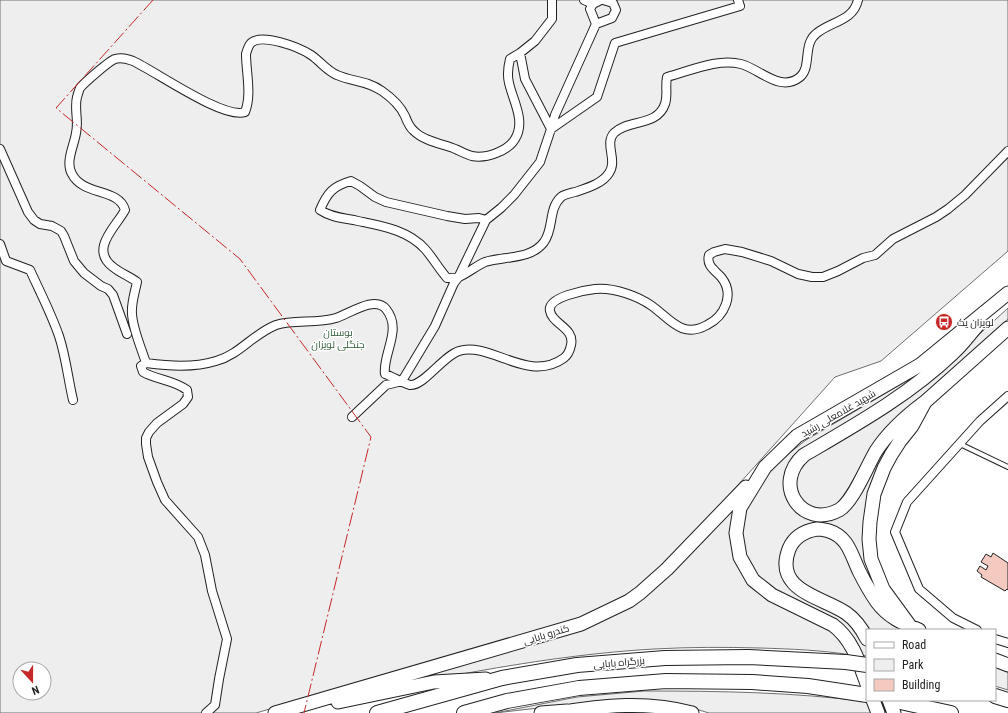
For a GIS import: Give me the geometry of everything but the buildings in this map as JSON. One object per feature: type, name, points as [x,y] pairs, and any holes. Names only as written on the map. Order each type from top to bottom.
[{"type":"highway","name":"بزرگراه بابایی","points":[[376,713],[502,678],[576,665],[664,658],[748,657],[846,662],[866,665]]},
{"type":"highway","points":[[464,713],[507,701],[579,688],[666,681],[752,682],[808,686],[850,691],[866,695]]},
{"type":"highway","points":[[996,696],[1008,700]]},
{"type":"highway","points":[[894,704],[951,713]]},
{"type":"main road","points":[[1004,296],[954,353],[920,381],[886,407],[804,455],[792,470],[790,481],[791,493],[795,500],[808,512],[821,514],[830,513],[844,506],[876,451],[904,418],[926,402],[1008,328]]},
{"type":"main road","name":"شهید غلامعلی رشید","points":[[866,681],[854,650],[838,629],[833,625],[772,595],[753,580],[740,556],[736,533],[740,508],[765,467],[797,436],[920,365],[1004,296]]},
{"type":"main road","points":[[915,628],[891,601],[878,580],[870,549],[870,522],[874,494],[884,468],[926,402]]},
{"type":"main road","name":"کندرو بابایی","points":[[279,712],[581,624],[615,608],[640,593],[667,569],[765,467]]},
{"type":"main road","points":[[866,637],[851,616],[838,608],[805,593],[793,583],[786,566],[787,555],[792,544],[803,533],[821,529],[835,534],[843,539],[848,546],[865,584],[877,602],[894,619],[915,628]]},
{"type":"main road","points":[[996,660],[1008,665]]},
{"type":"main road","points":[[279,712],[351,700],[434,682],[502,678]]},
{"type":"main road","points":[[873,701],[878,713]]},
{"type":"main road","points":[[540,713],[654,705],[675,708],[692,713]]},
{"type":"main road","points":[[559,713],[577,710]]},
{"type":"street","points":[[146,363],[137,336],[132,314],[137,282],[130,276],[112,266],[107,261],[104,253],[106,238],[125,210],[124,205],[120,200],[112,196],[83,186],[77,181],[70,169],[70,158],[77,132],[76,102],[80,89],[107,64],[115,59],[123,58],[133,61],[203,100],[228,111],[240,113],[245,112],[247,106],[247,49],[250,44],[256,40],[263,39],[274,41],[310,54],[336,74],[372,85],[395,101],[408,124],[418,134],[472,156],[484,156],[505,149],[515,140],[520,122],[508,82],[510,59],[535,41],[552,19],[552,0]]},
{"type":"street","points":[[584,0],[613,3],[616,10],[612,18],[596,24]]},
{"type":"street","points":[[551,129],[597,97],[615,43],[740,6],[738,0]]},
{"type":"street","points":[[486,220],[479,218],[465,219],[447,216],[386,202],[375,197],[351,181],[340,184],[330,192],[320,210],[329,216],[381,226],[398,231],[408,236],[424,248],[447,278],[458,278],[486,262],[520,256],[534,250],[544,243],[548,235],[553,211],[561,197],[600,182],[608,175],[612,169],[613,161],[610,143],[615,132],[656,116],[663,108],[667,94],[665,84],[667,77],[718,63],[731,63],[742,64],[773,80],[784,83],[793,81],[801,76],[806,67],[809,44],[816,33],[844,19],[852,13],[858,0]]},
{"type":"street","points":[[352,417],[386,385],[402,381],[435,326],[454,283],[458,278],[486,220],[510,200],[540,162],[555,115],[596,24],[590,8],[599,1]]},
{"type":"street","points":[[520,53],[525,79],[551,129]]},
{"type":"street","points":[[0,149],[28,212],[34,220],[40,224],[52,226],[61,231],[74,261],[84,273],[101,286],[108,289],[113,295],[127,334]]},
{"type":"street","points":[[146,363],[177,366],[215,361],[230,356],[261,333],[276,325],[322,321],[337,318],[371,304],[379,304],[386,308],[392,322],[391,342],[384,368],[385,374],[409,385],[416,384],[428,376],[448,357],[459,351],[475,350],[530,366],[544,366],[565,357],[570,349],[572,341],[568,332],[553,318],[550,311],[550,305],[564,296],[605,288],[620,291],[651,305],[678,327],[687,330],[697,329],[716,319],[723,311],[727,302],[728,293],[726,284],[710,266],[708,261],[709,255],[714,252],[725,249],[742,252],[771,261],[798,274],[812,277],[823,277],[875,254],[893,239],[936,217],[948,209],[965,195],[1008,151]]},
{"type":"street","points":[[0,244],[3,259],[30,270],[45,301],[59,337],[73,400]]},
{"type":"street","points":[[992,342],[1008,331]]},
{"type":"street","points":[[146,363],[142,366],[143,372],[151,377],[182,386],[187,390],[188,397],[184,404],[157,423],[149,432],[146,438],[146,444],[148,457],[165,500],[198,536],[205,555],[212,591],[227,639],[215,705],[206,713]]},
{"type":"street","points":[[975,629],[953,618],[919,589],[895,532],[907,502],[980,421],[1008,396]]},
{"type":"street","points":[[996,639],[1008,643]]},
{"type":"lane","points":[[960,444],[1008,467]]},
{"type":"green space","name":"بوستان جنگلی لویزان","points":[[0,0],[1008,0],[1008,251],[881,361],[835,377],[712,514],[653,575],[633,591],[581,618],[256,713],[0,713]]},
{"type":"green space","points":[[1008,308],[1008,319],[890,426],[847,497],[831,509],[810,508],[799,497],[795,490],[798,466],[926,383]]},
{"type":"green space","points":[[928,367],[921,376],[812,446],[787,493],[826,518],[907,420],[867,498],[864,527],[878,596],[852,544],[806,528],[782,569],[845,617],[866,646],[866,656],[860,655],[856,645],[778,592],[755,573],[744,554],[741,529],[745,507],[768,472],[806,440]]},
{"type":"green space","points":[[737,502],[743,571],[834,632],[851,655],[806,650],[734,647],[667,648],[615,652],[575,656],[497,668],[340,698],[600,620]]},
{"type":"green space","points":[[811,534],[829,535],[835,538],[904,629],[866,629],[805,589],[791,571],[793,548]]},
{"type":"green space","points":[[996,664],[1008,670],[1008,690],[996,686]]},
{"type":"green space","points":[[644,691],[700,691],[813,696],[869,702],[874,713],[709,713],[689,707],[547,707],[495,713],[577,697]]},
{"type":"power","points":[[153,0],[56,108],[240,259],[371,437],[304,713]]},
{"type":"place","name":"لویزان یک","points":[[944,322]]}]
